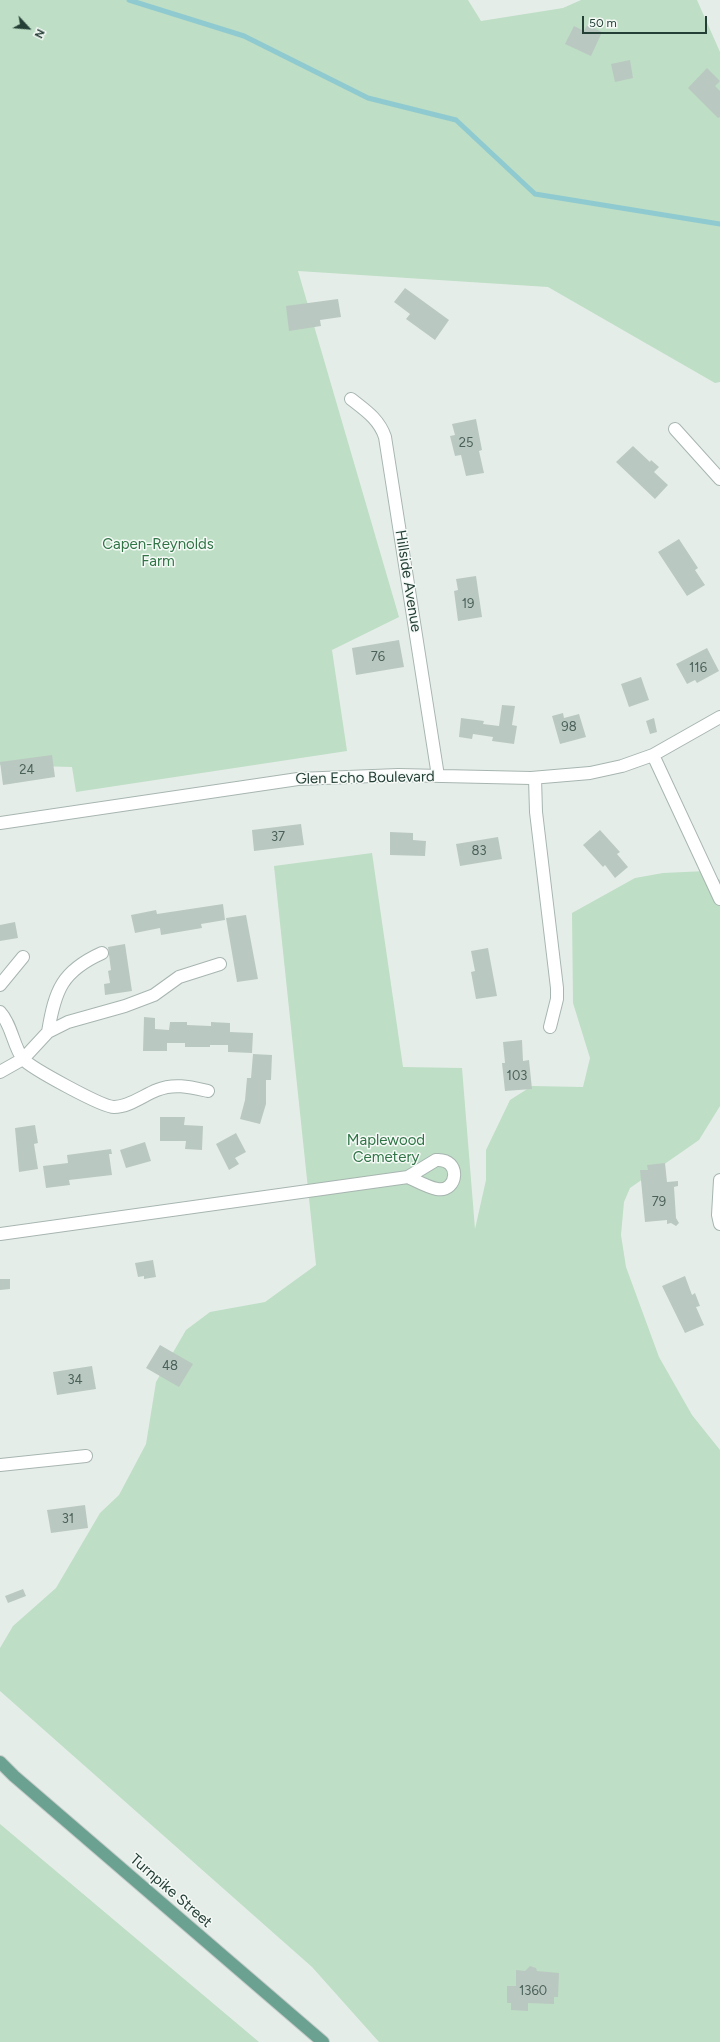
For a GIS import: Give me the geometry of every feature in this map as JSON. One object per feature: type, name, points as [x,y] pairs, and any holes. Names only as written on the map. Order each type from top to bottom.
[{"type":"main road","name":"Turnpike Street","points":[[0,1762],[14,1776],[163,1906],[323,2042]]},
{"type":"street","name":"Hillside Avenue","points":[[351,399],[375,418],[382,427],[385,437],[438,776]]},
{"type":"street","points":[[675,429],[720,479]]},
{"type":"street","name":"Glen Echo Boulevard","points":[[0,823],[286,780],[357,776],[535,778],[590,773],[622,766],[653,755],[720,717]]},
{"type":"street","points":[[653,755],[720,899]]},
{"type":"street","points":[[535,778],[536,812],[557,988],[557,999],[550,1027]]},
{"type":"street","points":[[48,1032],[56,993],[63,982],[85,961],[102,953]]},
{"type":"street","points":[[0,985],[23,957]]},
{"type":"street","points":[[0,1072],[23,1059],[48,1032],[68,1022],[125,1006],[154,995],[179,977],[220,964]]},
{"type":"street","points":[[0,1012],[11,1031],[23,1059],[77,1092],[99,1103],[115,1107],[132,1102],[158,1089],[178,1085],[208,1090]]},
{"type":"street","points":[[0,1234],[408,1177]]},
{"type":"street","points":[[720,1180],[718,1215],[720,1224]]},
{"type":"street","points":[[0,1465],[86,1456]]},
{"type":"green space","name":"Capen-Reynolds Farm","points":[[0,0],[468,0],[481,21],[563,8],[581,0],[697,0],[720,52],[720,382],[715,383],[548,287],[298,271],[399,617],[332,650],[347,751],[76,792],[72,767],[0,765]]},
{"type":"green space","name":"Maplewood Cemetery","points":[[372,853],[403,1067],[462,1068],[475,1229],[486,1180],[486,1150],[510,1100],[532,1086],[583,1087],[590,1058],[573,1003],[572,913],[635,878],[663,873],[706,871],[720,880],[720,1106],[699,1140],[630,1188],[624,1202],[621,1235],[626,1267],[659,1357],[692,1415],[720,1450],[720,2042],[379,2042],[312,1967],[0,1691],[0,1648],[13,1626],[56,1588],[100,1513],[119,1495],[146,1444],[156,1382],[186,1330],[210,1312],[265,1302],[316,1265],[274,866]]},
{"type":"green space","points":[[0,1824],[259,2042],[0,2042]]},
{"type":"building","points":[[587,25],[602,32],[591,56],[565,44],[574,26],[584,31]]},
{"type":"building","points":[[630,60],[633,78],[615,82],[611,64]]},
{"type":"building","points":[[707,68],[720,81],[715,86],[720,91],[720,117],[718,118],[688,88]]},
{"type":"building","points":[[405,288],[449,320],[435,340],[406,319],[410,314],[394,302]]},
{"type":"building","points":[[338,299],[341,317],[320,320],[321,326],[289,331],[286,306]]},
{"type":"building","points":[[476,419],[482,450],[479,451],[484,473],[466,476],[461,455],[455,456],[450,436],[455,435],[452,424]]},
{"type":"building","points":[[633,446],[650,462],[651,460],[659,467],[654,472],[668,485],[655,499],[616,462]]},
{"type":"building","points":[[679,539],[698,568],[695,570],[705,585],[687,596],[658,552]]},
{"type":"building","points":[[476,576],[482,617],[458,621],[454,591],[458,590],[456,579]]},
{"type":"building","points":[[399,640],[404,667],[356,675],[352,648]]},
{"type":"building","points":[[707,648],[719,671],[697,683],[695,680],[687,684],[676,664]]},
{"type":"building","points":[[641,677],[649,700],[629,707],[621,684]]},
{"type":"building","points":[[502,705],[515,706],[512,725],[517,726],[514,744],[492,741],[493,737],[473,734],[472,739],[459,737],[461,718],[484,721],[483,724],[499,726]]},
{"type":"building","points":[[563,713],[564,718],[579,714],[586,737],[560,744],[552,716]]},
{"type":"building","points":[[654,718],[657,732],[650,734],[646,721]]},
{"type":"building","points":[[52,755],[55,777],[3,785],[0,762]]},
{"type":"building","points":[[301,824],[304,845],[254,851],[252,830]]},
{"type":"building","points":[[600,830],[620,852],[617,854],[628,867],[615,878],[605,865],[603,867],[583,845]]},
{"type":"building","points":[[390,832],[413,833],[413,840],[426,841],[425,856],[390,855]]},
{"type":"building","points":[[498,837],[502,859],[460,866],[456,844]]},
{"type":"building","points":[[223,904],[225,920],[201,924],[202,928],[161,935],[160,928],[135,933],[131,915],[156,910],[157,914]]},
{"type":"building","points":[[246,915],[258,979],[237,982],[226,918]]},
{"type":"building","points":[[15,922],[18,938],[0,941],[0,925]]},
{"type":"building","points":[[125,944],[132,991],[105,995],[104,984],[110,983],[108,971],[111,970],[108,947]]},
{"type":"building","points":[[488,948],[497,996],[476,999],[471,972],[475,971],[471,951]]},
{"type":"building","points":[[144,1017],[155,1018],[155,1029],[169,1030],[170,1022],[187,1022],[187,1025],[211,1026],[211,1022],[230,1023],[230,1032],[253,1033],[252,1053],[228,1052],[228,1045],[185,1047],[185,1043],[167,1043],[167,1051],[143,1051]]},
{"type":"building","points":[[522,1040],[523,1061],[529,1060],[532,1089],[505,1091],[502,1063],[505,1063],[503,1042]]},
{"type":"building","points":[[253,1054],[272,1055],[271,1080],[266,1080],[266,1104],[260,1124],[240,1119],[245,1100],[247,1078],[251,1078]]},
{"type":"building","points":[[160,1117],[185,1117],[184,1125],[203,1126],[202,1150],[185,1149],[186,1141],[160,1141]]},
{"type":"building","points":[[35,1125],[38,1143],[34,1144],[38,1169],[19,1172],[15,1128]]},
{"type":"building","points":[[236,1133],[246,1152],[235,1158],[239,1164],[229,1170],[216,1144]]},
{"type":"building","points":[[145,1142],[151,1161],[126,1168],[120,1150]]},
{"type":"building","points":[[111,1149],[112,1154],[109,1154],[112,1175],[69,1180],[70,1185],[46,1188],[43,1166],[68,1163],[67,1155]]},
{"type":"building","points":[[665,1163],[667,1182],[678,1181],[678,1186],[674,1187],[676,1218],[679,1223],[676,1226],[671,1223],[667,1224],[667,1220],[645,1222],[640,1170],[648,1170],[647,1165]]},
{"type":"building","points":[[153,1260],[156,1277],[144,1279],[144,1276],[138,1277],[135,1263]]},
{"type":"building","points":[[685,1276],[692,1295],[695,1293],[700,1306],[696,1307],[704,1325],[685,1333],[662,1286]]},
{"type":"building","points":[[0,1279],[10,1279],[10,1289],[0,1290]]},
{"type":"building","points":[[160,1345],[193,1364],[179,1387],[146,1368]]},
{"type":"building","points":[[92,1366],[96,1389],[57,1395],[53,1372]]},
{"type":"building","points":[[85,1505],[88,1528],[51,1533],[47,1510]]},
{"type":"building","points":[[23,1589],[26,1596],[8,1603],[5,1596]]},
{"type":"building","points":[[530,1966],[536,1968],[537,1971],[559,1973],[558,1997],[554,1997],[554,2004],[528,2003],[528,2011],[511,2010],[511,2003],[507,2003],[507,1986],[516,1986],[516,1970],[525,1971]]},
{"type":"waterway","points":[[129,0],[244,36],[368,98],[456,120],[535,194],[720,224]]}]
